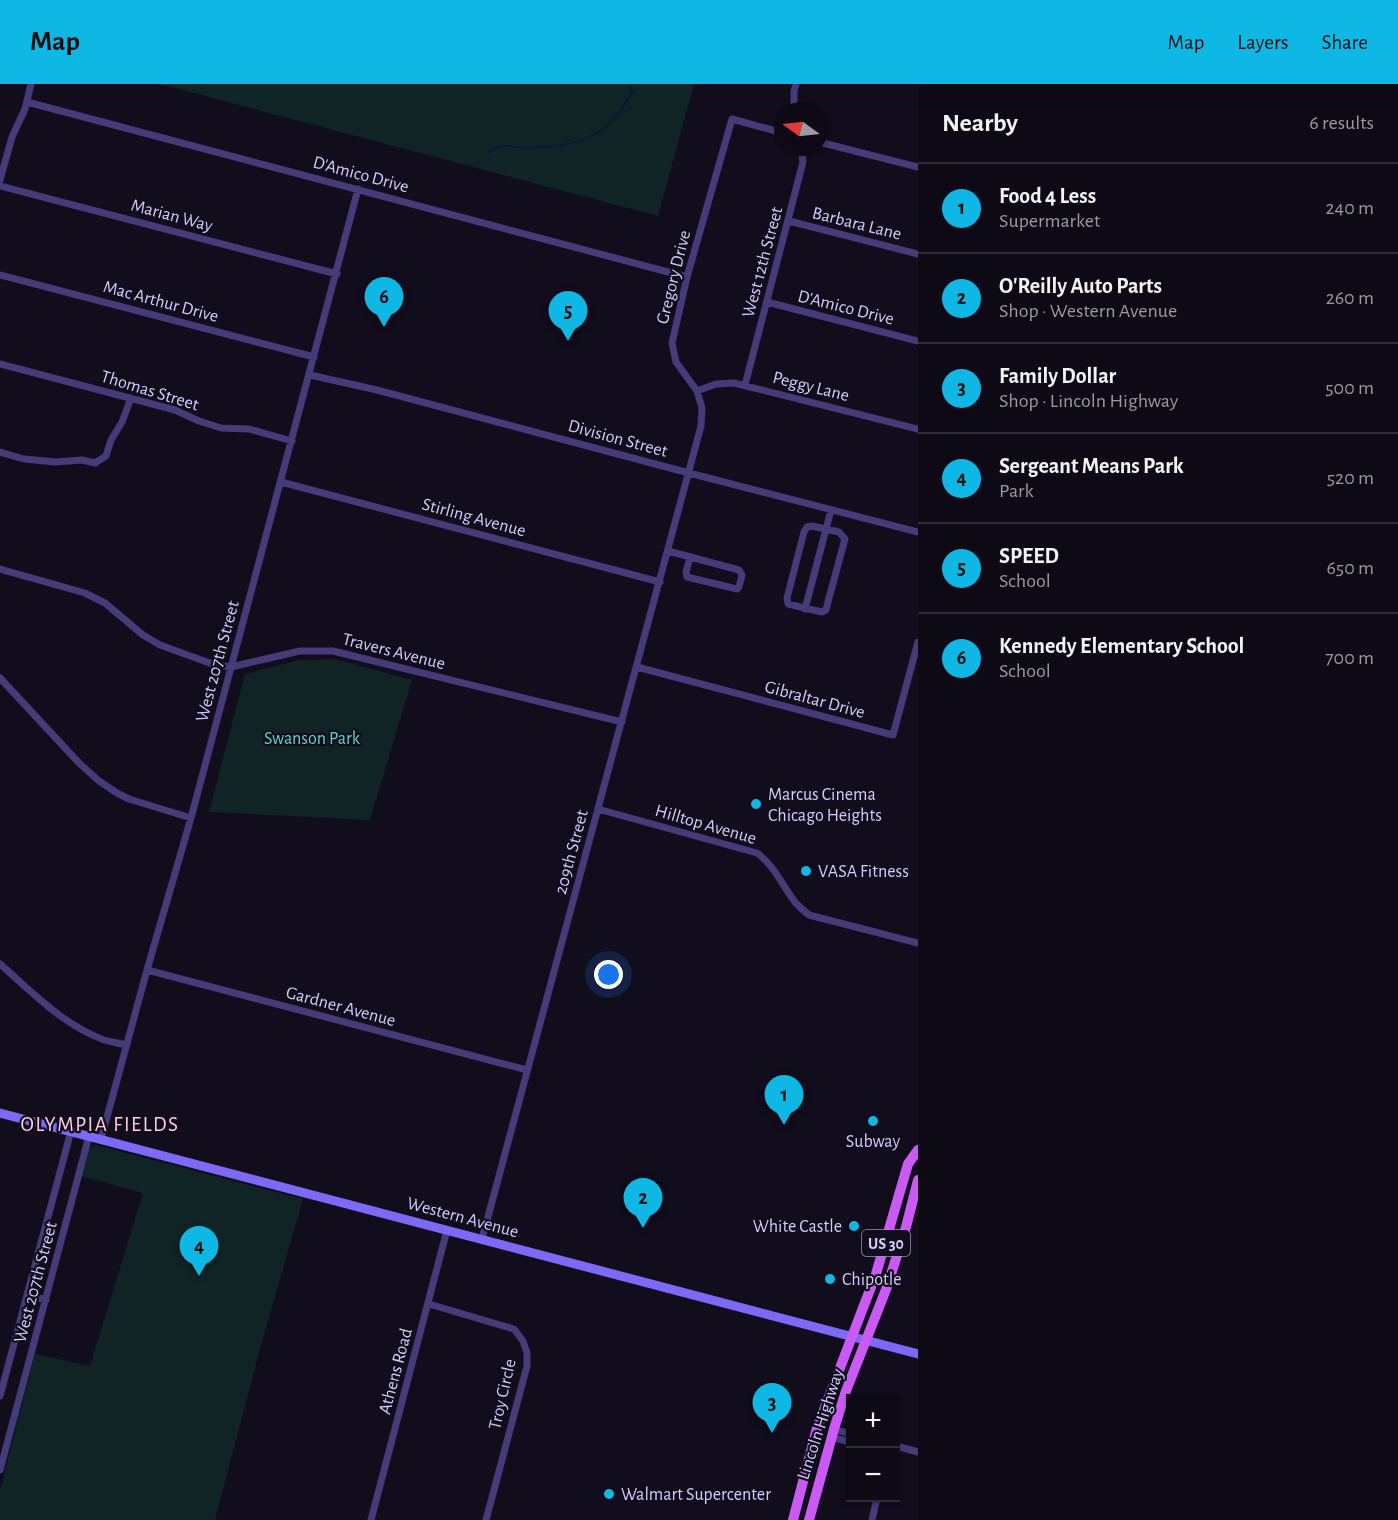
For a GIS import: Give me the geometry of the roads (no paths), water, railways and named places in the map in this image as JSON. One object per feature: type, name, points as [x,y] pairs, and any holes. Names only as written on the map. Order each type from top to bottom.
[{"type":"main road","name":"Western Avenue","points":[[0,1113],[918,1354]]},
{"type":"main road","name":"US 30","points":[[852,1336],[875,1277],[908,1164],[918,1150]]},
{"type":"main road","name":"US 30","points":[[867,1340],[900,1249],[918,1180]]},
{"type":"main road","name":"Lincoln Highway","points":[[793,1520],[817,1428],[852,1336]]},
{"type":"main road","name":"Lincoln Highway","points":[[809,1520],[832,1433],[867,1340]]},
{"type":"street","points":[[0,180],[31,84]]},
{"type":"street","points":[[794,102],[796,84]]},
{"type":"street","name":"D'Amico Drive","points":[[27,102],[687,277]]},
{"type":"street","name":"Gregory Drive","points":[[688,473],[702,417],[702,408],[697,391],[676,362],[672,343],[687,277],[732,119],[774,130]]},
{"type":"street","points":[[828,144],[918,167]]},
{"type":"street","name":"West 12th Street","points":[[746,385],[789,221],[803,162],[802,156]]},
{"type":"street","name":"Marian Way","points":[[0,186],[337,274]]},
{"type":"street","name":"West 207th Street","points":[[101,1139],[191,818],[358,189]]},
{"type":"street","name":"Barbara Lane","points":[[789,221],[918,254]]},
{"type":"street","name":"Mac Arthur Drive","points":[[0,275],[314,357]]},
{"type":"street","name":"D'Amico Drive","points":[[767,302],[918,341]]},
{"type":"street","name":"Thomas Street","points":[[0,364],[175,410],[221,428],[249,429],[292,441]]},
{"type":"street","name":"Division Street","points":[[310,375],[377,390],[917,532]]},
{"type":"street","name":"Peggy Lane","points":[[697,391],[722,383],[746,385],[918,429]]},
{"type":"street","points":[[0,452],[24,459],[55,462],[82,460],[95,464],[106,456],[131,398]]},
{"type":"street","name":"209th Street","points":[[482,1239],[688,473]]},
{"type":"street","name":"Stirling Avenue","points":[[281,482],[660,582]]},
{"type":"street","points":[[805,609],[831,510]]},
{"type":"street","points":[[917,532],[918,523]]},
{"type":"street","points":[[807,527],[839,532],[844,539],[826,610],[822,612],[805,609],[788,603],[787,598],[807,527]]},
{"type":"street","points":[[668,551],[739,570],[742,575],[739,587],[737,589],[687,576],[690,557]]},
{"type":"street","name":"Travers Avenue","points":[[0,569],[85,593],[105,603],[132,628],[152,640],[210,664],[231,667],[300,651],[333,651],[622,722]]},
{"type":"street","name":"Gibraltar Drive","points":[[637,667],[893,735],[918,642]]},
{"type":"street","points":[[0,678],[79,763],[99,781],[129,799],[191,818]]},
{"type":"street","name":"Hilltop Avenue","points":[[598,809],[757,853],[771,867],[796,904],[809,915],[918,943]]},
{"type":"street","points":[[0,964],[62,1018],[105,1040],[127,1045]]},
{"type":"street","name":"Gardner Avenue","points":[[147,970],[527,1070]]},
{"type":"street","name":"West 207th Street","points":[[0,1396],[71,1131]]},
{"type":"street","name":"West 207th Street","points":[[0,1470],[3,1450],[46,1300],[89,1136]]},
{"type":"street","name":"Athens Road","points":[[371,1520],[447,1230]]},
{"type":"street","points":[[27,1295],[46,1300]]},
{"type":"street","name":"Troy Circle","points":[[429,1304],[514,1329],[523,1341],[527,1353],[527,1365],[486,1520]]},
{"type":"street","points":[[832,1433],[846,1434]]},
{"type":"street","points":[[832,1433],[846,1440]]},
{"type":"street","points":[[900,1447],[918,1452]]},
{"type":"street","points":[[872,1520],[876,1502]]},
{"type":"waterway","points":[[488,153],[502,146],[547,147],[590,137],[607,126],[620,112],[632,92],[630,84]]},
{"type":"place","name":"Kennedy Elementary School","points":[[384,327]]},
{"type":"place","name":"SPEED","points":[[568,341]]},
{"type":"place","name":"Marcus Cinema Chicago Heights","points":[[756,804]]},
{"type":"place","name":"VASA Fitness","points":[[806,871]]},
{"type":"place","name":"Subway","points":[[873,1121]]},
{"type":"place","name":"Food 4 Less","points":[[784,1125]]},
{"type":"place","name":"White Castle","points":[[854,1226]]},
{"type":"place","name":"O'Reilly Auto Parts","points":[[643,1228]]},
{"type":"place","name":"Sergeant Means Park","points":[[199,1276]]},
{"type":"place","name":"Chipotle","points":[[830,1279]]},
{"type":"place","name":"Family Dollar","points":[[772,1433]]},
{"type":"place","name":"Walmart Supercenter","points":[[609,1494]]},
{"type":"district","name":"OLYMPIA FIELDS","points":[[100,1124]]},
{"type":"park label","name":"Swanson Park","points":[[312,738]]}]
